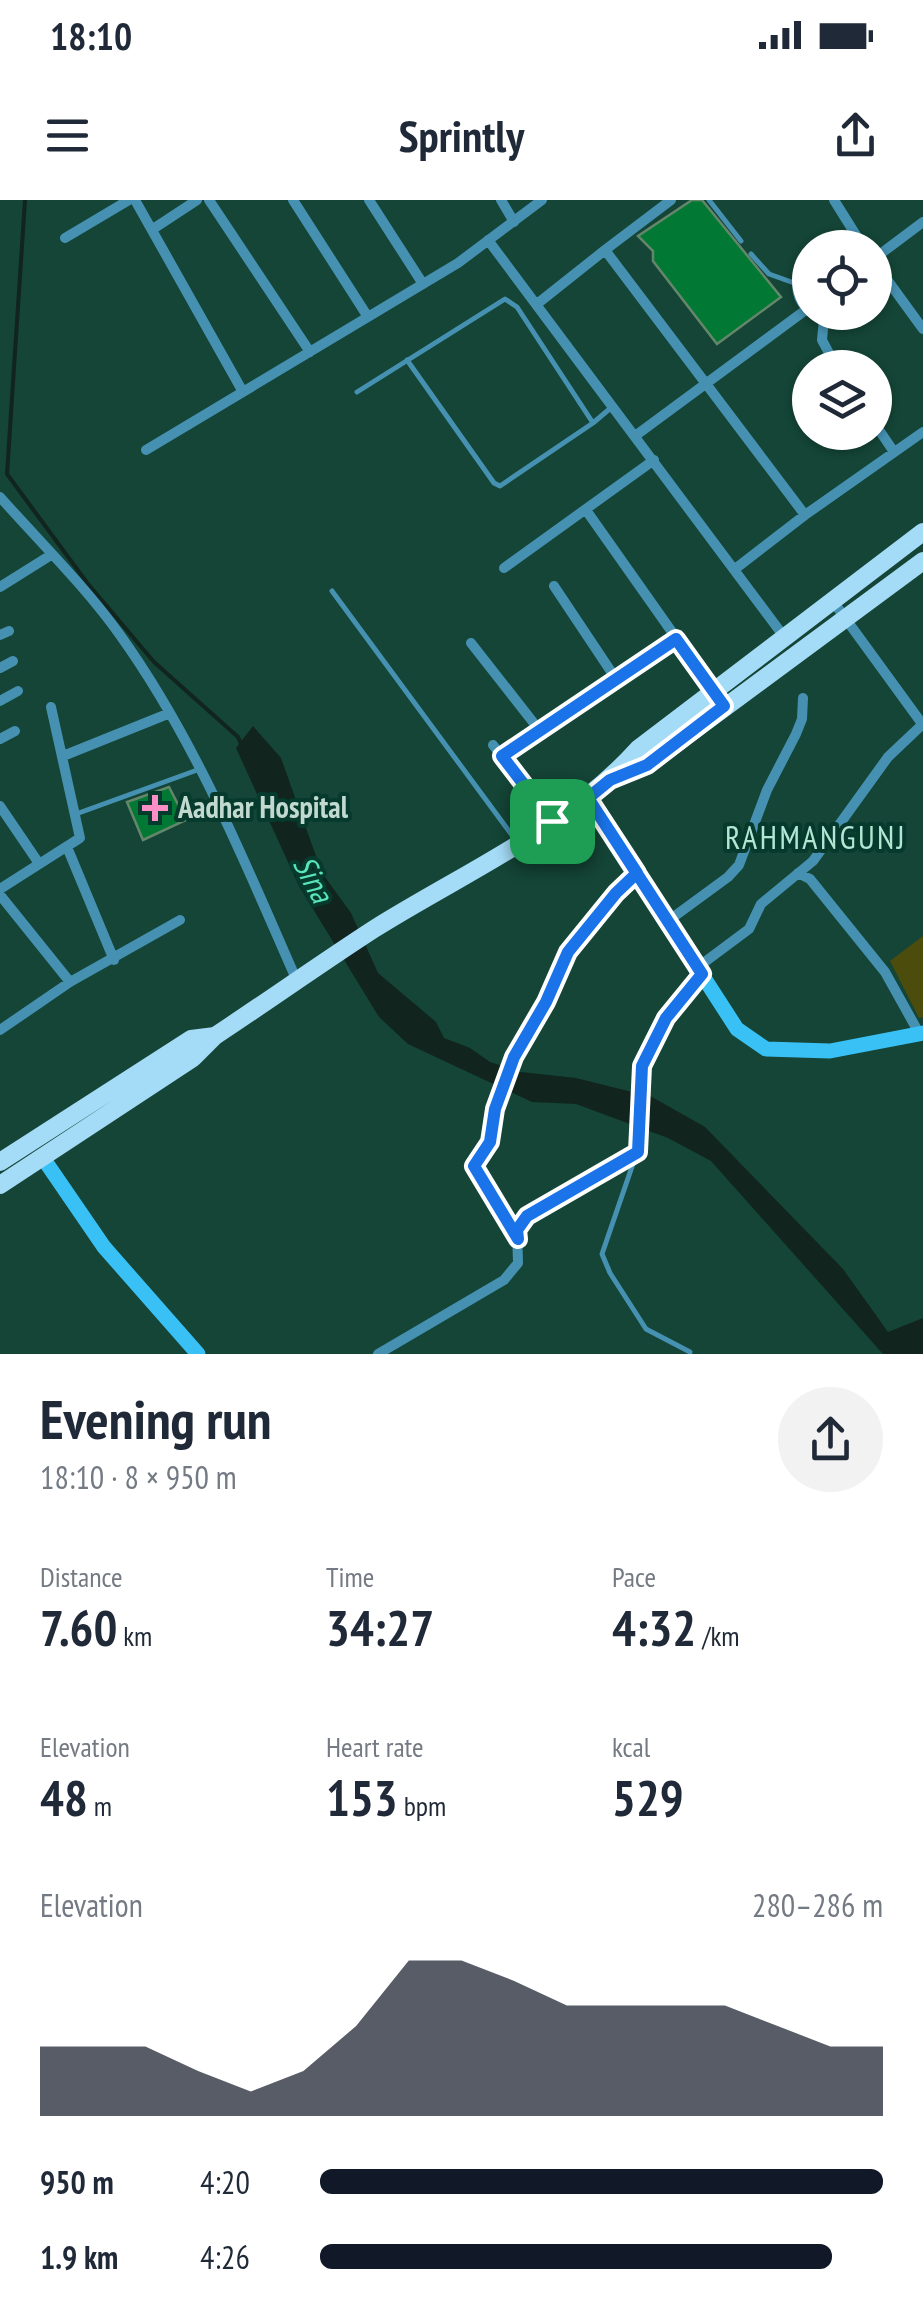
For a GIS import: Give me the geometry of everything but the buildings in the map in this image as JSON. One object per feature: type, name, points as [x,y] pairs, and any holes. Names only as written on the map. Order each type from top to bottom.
[{"type":"main road","points":[[0,1185],[194,1058],[214,1036],[373,930],[518,844],[610,780],[647,765],[785,638],[923,532]]},
{"type":"main road","points":[[719,699],[845,618],[923,560]]},
{"type":"main road","points":[[0,1162],[190,1039],[214,1036]]},
{"type":"street","points":[[65,238],[132,200],[153,229],[243,392]]},
{"type":"street","points":[[153,229],[197,200]]},
{"type":"street","points":[[210,200],[310,352]]},
{"type":"street","points":[[293,200],[368,316]]},
{"type":"street","points":[[368,200],[423,284]]},
{"type":"street","points":[[501,200],[514,222]]},
{"type":"street","points":[[146,450],[423,284],[542,200]]},
{"type":"street","points":[[536,304],[671,200]]},
{"type":"street","points":[[834,200],[853,230]]},
{"type":"street","points":[[892,247],[923,222]]},
{"type":"street","points":[[488,240],[785,638]]},
{"type":"street","points":[[605,250],[806,515]]},
{"type":"street","points":[[892,285],[923,329]]},
{"type":"street","points":[[635,436],[792,320]]},
{"type":"street","points":[[736,569],[923,432]]},
{"type":"street","points":[[504,568],[654,460]]},
{"type":"street","points":[[0,497],[121,636],[170,713],[303,977]]},
{"type":"street","points":[[586,510],[719,699]]},
{"type":"street","points":[[0,587],[51,555]]},
{"type":"street","points":[[554,586],[616,680]]},
{"type":"street","points":[[378,1354],[504,1280],[518,1263],[517,1230],[527,1216],[638,1148],[642,1066],[666,1018],[700,971],[749,929],[761,904],[813,861],[888,758],[923,725],[832,600]]},
{"type":"street","points":[[502,756],[676,639]]},
{"type":"street","points":[[471,643],[540,731]]},
{"type":"street","points":[[0,668],[13,661]]},
{"type":"street","points":[[0,701],[18,691]]},
{"type":"street","points":[[668,920],[728,877],[738,865],[767,790],[802,719],[803,698]]},
{"type":"street","points":[[51,707],[80,838],[38,862],[0,892],[70,982]]},
{"type":"street","points":[[62,756],[170,713]]},
{"type":"street","points":[[0,739],[15,731]]},
{"type":"street","points":[[493,745],[552,821]]},
{"type":"street","points":[[588,798],[738,1029],[766,1050],[830,1051],[921,1033],[875,959],[810,879],[798,873]]},
{"type":"street","points":[[0,806],[38,862]]},
{"type":"street","points":[[67,847],[114,960]]},
{"type":"street","points":[[518,1239],[474,1166],[490,1142],[495,1109],[514,1057],[577,938],[637,873]]},
{"type":"street","points":[[0,1030],[70,982],[180,920]]},
{"type":"street","points":[[42,1158],[104,1246],[198,1354]]},
{"type":"lane","points":[[709,200],[741,240]]},
{"type":"lane","points":[[751,254],[770,274],[792,282]]},
{"type":"lane","points":[[357,392],[505,299],[517,307],[592,423]]},
{"type":"lane","points":[[407,360],[494,483],[500,486],[613,406]]},
{"type":"lane","points":[[332,591],[518,844]]},
{"type":"lane","points":[[76,814],[201,768]]},
{"type":"lane","points":[[638,1148],[602,1254],[610,1274],[646,1329],[690,1352]]},
{"type":"shaded area","points":[[923,936],[923,1017],[919,1018],[890,961]]},
{"type":"water","points":[[253,726],[281,758],[322,873],[351,913],[378,973],[436,1022],[444,1038],[470,1048],[490,1062],[521,1072],[576,1078],[652,1097],[705,1127],[843,1269],[888,1332],[923,1318],[923,1354],[883,1354],[711,1161],[668,1138],[576,1104],[532,1102],[408,1044],[379,1017],[299,886],[236,748]]},
{"type":"waterway","name":"Sina","points":[[25,200],[7,474],[88,584],[154,662],[238,737],[241,744]]},
{"type":"place","name":"Aadhar Hospital","points":[[155,808]]},
{"type":"district","name":"RAHMANGUNJ","points":[[816,838]]},
{"type":"route","points":[[552,821],[502,756],[676,639],[724,706],[647,765],[610,780],[588,798],[637,873],[702,974],[666,1018],[642,1066],[638,1152],[527,1216],[517,1230],[518,1239],[475,1171],[475,1161],[490,1142],[495,1109],[514,1057],[560,975],[568,952],[637,873],[588,798],[552,821]]}]
